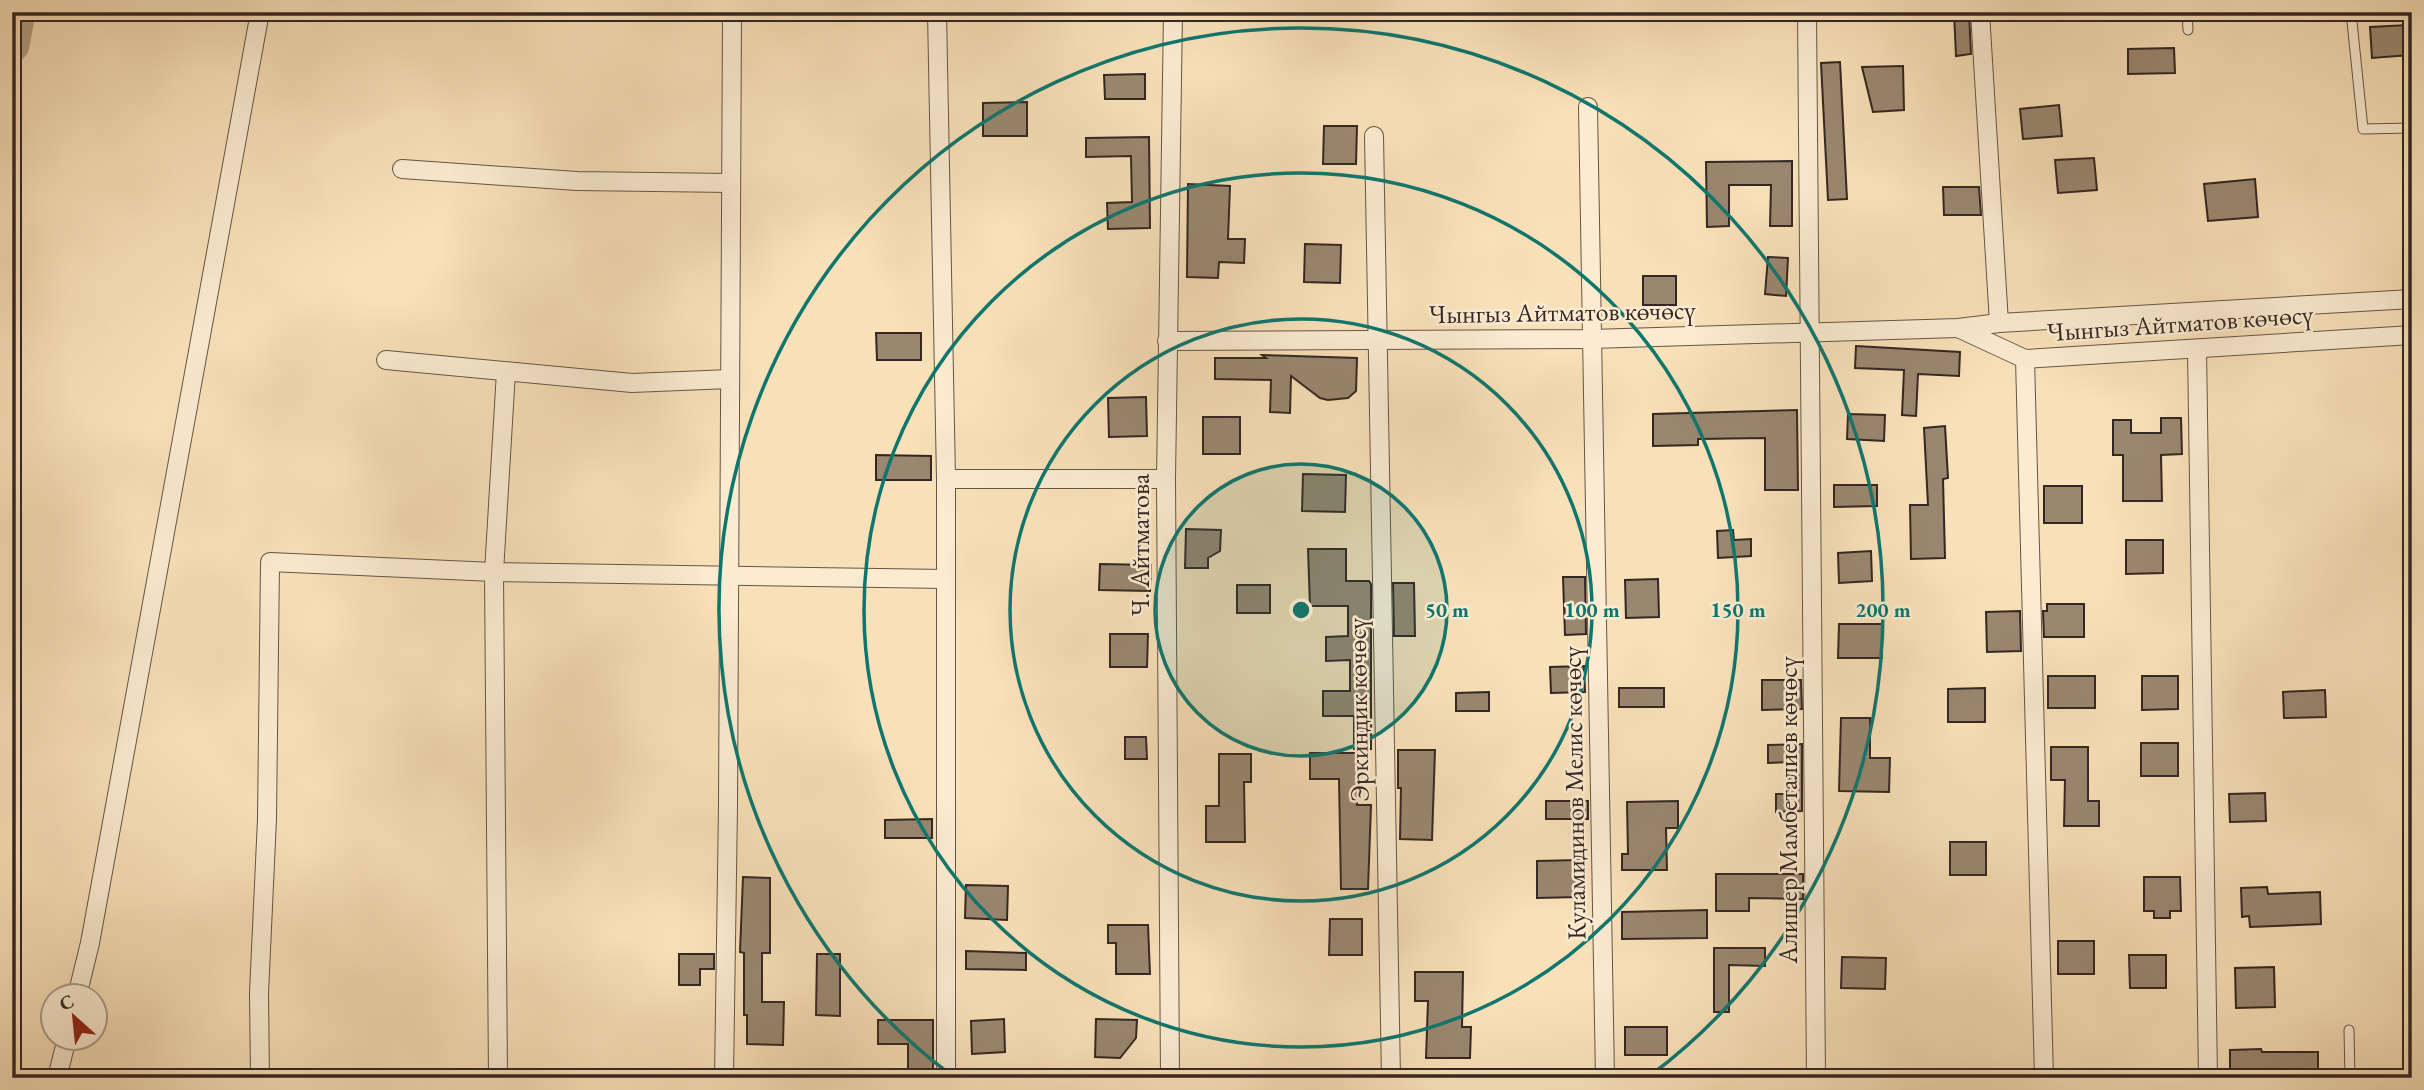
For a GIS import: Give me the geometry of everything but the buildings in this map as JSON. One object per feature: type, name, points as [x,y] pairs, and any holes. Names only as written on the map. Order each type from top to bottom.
[{"type":"street","points":[[80,982],[90,943],[260,12]]},
{"type":"street","points":[[724,1078],[732,18],[727,12]]},
{"type":"street","points":[[937,12],[946,479],[946,1078]]},
{"type":"street","name":"Ч. Айтматова","points":[[1170,1078],[1166,479],[1172,12]]},
{"type":"street","name":"Алишер Мамбеталиев көчөсү","points":[[1807,12],[1816,1078]]},
{"type":"street","points":[[1980,12],[1999,323]]},
{"type":"street","name":"Куламидинов Мелис көчөсү","points":[[1588,107],[1605,1078]]},
{"type":"street","name":"Эркиндик көчөсү","points":[[1374,136],[1391,1078]]},
{"type":"street","points":[[402,169],[577,181],[731,183]]},
{"type":"street","name":"Чынгыз Айтматов көчөсү","points":[[1167,341],[1591,339],[1958,328],[1999,323],[2412,299]]},
{"type":"street","name":"Чынгыз Айтматов көчөсү","points":[[1958,328],[2025,359],[2412,335]]},
{"type":"street","points":[[2197,349],[2208,1078]]},
{"type":"street","points":[[2025,359],[2044,1078]]},
{"type":"street","points":[[386,360],[632,383],[730,379]]},
{"type":"street","points":[[498,1078],[494,572],[506,372]]},
{"type":"street","points":[[946,479],[1166,479]]},
{"type":"street","points":[[260,1078],[259,993],[267,819],[270,562],[494,572],[946,579]]},
{"type":"street","points":[[57,1078],[64,1052]]},
{"type":"lane","points":[[2187,12],[2188,30]]},
{"type":"lane","points":[[2351,12],[2363,129],[2412,128]]},
{"type":"lane","points":[[2349,1030],[2350,1078]]},
{"type":"waterway","points":[[12,45],[18,12]]}]
